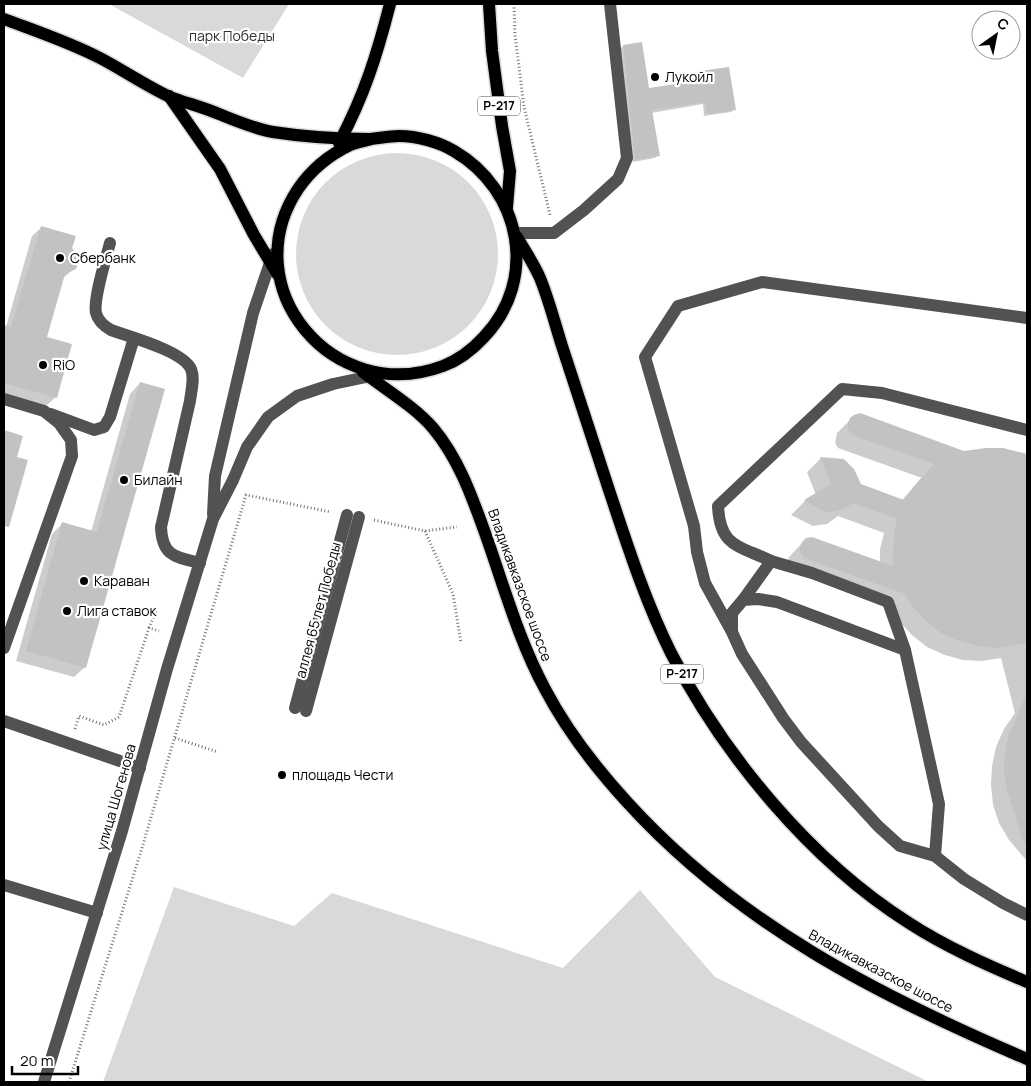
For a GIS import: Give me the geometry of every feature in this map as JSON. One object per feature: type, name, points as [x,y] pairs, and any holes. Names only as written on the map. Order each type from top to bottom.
[{"type":"main road","name":"Р-217","points":[[331,156],[357,106],[375,62],[390,4]]},
{"type":"main road","name":"Р-217","points":[[489,4],[496,79],[510,171],[507,207]]},
{"type":"main road","points":[[4,19],[99,57],[169,96],[236,121],[271,132],[372,139]]},
{"type":"main road","points":[[169,96],[220,169],[254,235],[280,279]]},
{"type":"main road","name":"Р-217","points":[[515,233],[517,265],[510,297],[495,326],[472,349],[445,366],[413,374],[375,375],[335,357],[310,336],[300,324],[287,302],[280,279],[278,256],[280,234],[292,198],[303,182],[331,156],[351,145],[372,139],[399,136],[426,140],[452,149],[474,164],[493,184],[507,207],[515,233],[540,278],[646,597],[670,652],[708,716],[778,809],[843,874],[870,896],[911,924],[958,950],[1027,982]]},
{"type":"main road","name":"Владикавказское шоссе","points":[[375,375],[425,420],[452,453],[481,520],[523,642],[544,687],[557,712],[587,756],[639,816],[677,853],[740,905],[807,950],[918,1010],[1027,1059]]},
{"type":"street","points":[[515,233],[554,233],[618,180],[627,158],[610,4]]},
{"type":"street","points":[[213,519],[215,476],[253,313],[280,234]]},
{"type":"street","points":[[110,244],[95,308],[96,314],[104,326],[175,354],[185,360],[192,370],[193,380],[190,401],[161,527],[164,544],[173,556],[200,563]]},
{"type":"street","points":[[1027,318],[762,282],[678,306],[645,356],[694,526],[697,552],[705,583],[742,654],[783,718],[801,742],[842,788],[900,846],[935,856],[964,879],[1027,915]]},
{"type":"street","points":[[4,399],[44,411],[94,430],[104,427],[110,417],[134,338]]},
{"type":"street","points":[[213,519],[247,447],[268,417],[297,396],[333,384],[375,375]]},
{"type":"street","points":[[935,856],[939,804],[905,650],[888,602],[812,573],[771,561],[730,541],[722,532],[719,523],[718,506],[842,389],[882,393],[1027,430]]},
{"type":"street","points":[[4,648],[72,456],[71,440],[58,423],[44,411]]},
{"type":"street","name":"аллея 65 лет Победы","points":[[301,710],[353,516]]},
{"type":"street","name":"улица Шогенова","points":[[44,1082],[97,913],[167,669],[213,519]]},
{"type":"street","points":[[732,632],[732,613],[771,561]]},
{"type":"street","points":[[743,600],[758,599],[777,602],[905,650]]},
{"type":"street","points":[[4,721],[140,768]]},
{"type":"street","points":[[4,885],[97,913]]},
{"type":"path","points":[[514,4],[515,35],[524,107],[550,215]]},
{"type":"path","points":[[69,1082],[142,848],[246,495],[425,531],[457,527]]},
{"type":"path","points":[[425,531],[453,594],[461,643]]},
{"type":"path","points":[[74,730],[79,716],[104,725],[119,717],[156,611]]},
{"type":"path","points":[[149,628],[160,632]]},
{"type":"path","points":[[194,643],[202,646]]},
{"type":"path","points":[[175,738],[218,752]]},
{"type":"green space","name":"парк Победы","points":[[109,4],[289,4],[243,78]]},
{"type":"green space","points":[[397,153],[426,157],[445,165],[461,176],[475,190],[486,206],[494,225],[498,254],[494,283],[486,302],[475,318],[461,332],[445,343],[426,351],[397,355],[368,351],[349,343],[333,332],[319,318],[308,302],[300,283],[296,254],[300,225],[308,206],[319,190],[333,176],[349,165],[368,157]]},
{"type":"green space","points":[[174,887],[294,926],[332,893],[563,968],[640,890],[715,977],[929,1082],[103,1082]]},
{"type":"building","points":[[642,42],[649,88],[702,80],[700,71],[729,67],[736,110],[707,114],[705,102],[652,110],[660,156],[635,160],[623,45]]},
{"type":"building","points":[[41,226],[76,236],[72,248],[78,254],[79,260],[76,269],[65,274],[47,337],[72,344],[57,398],[4,383],[4,325],[11,327]]},
{"type":"building","points":[[140,382],[165,389],[86,668],[26,651],[62,522],[97,532]]},
{"type":"building","points":[[860,413],[964,451],[1003,448],[1027,454],[1027,643],[997,648],[959,641],[941,633],[926,621],[913,607],[905,594],[804,558],[800,552],[800,547],[806,538],[812,537],[893,566],[894,534],[897,519],[853,503],[842,510],[827,513],[804,500],[831,484],[820,457],[844,459],[854,469],[861,484],[904,500],[934,464],[852,435],[848,429],[848,423],[850,418]]},
{"type":"building","points":[[4,430],[23,436],[17,457],[28,460],[9,527],[4,526]]},
{"type":"building","points":[[1027,693],[1027,842],[1023,842],[1007,790],[1004,770],[1005,751],[1010,732]]},
{"type":"place","name":"Лукойл","points":[[655,77]]},
{"type":"place","name":"Сбербанк","points":[[60,258]]},
{"type":"place","name":"RiO","points":[[43,365]]},
{"type":"place","name":"Билайн","points":[[124,480]]},
{"type":"place","name":"Караван","points":[[84,581]]},
{"type":"place","name":"Лига ставок","points":[[67,611]]},
{"type":"place","name":"площадь Чести","points":[[282,775]]}]
